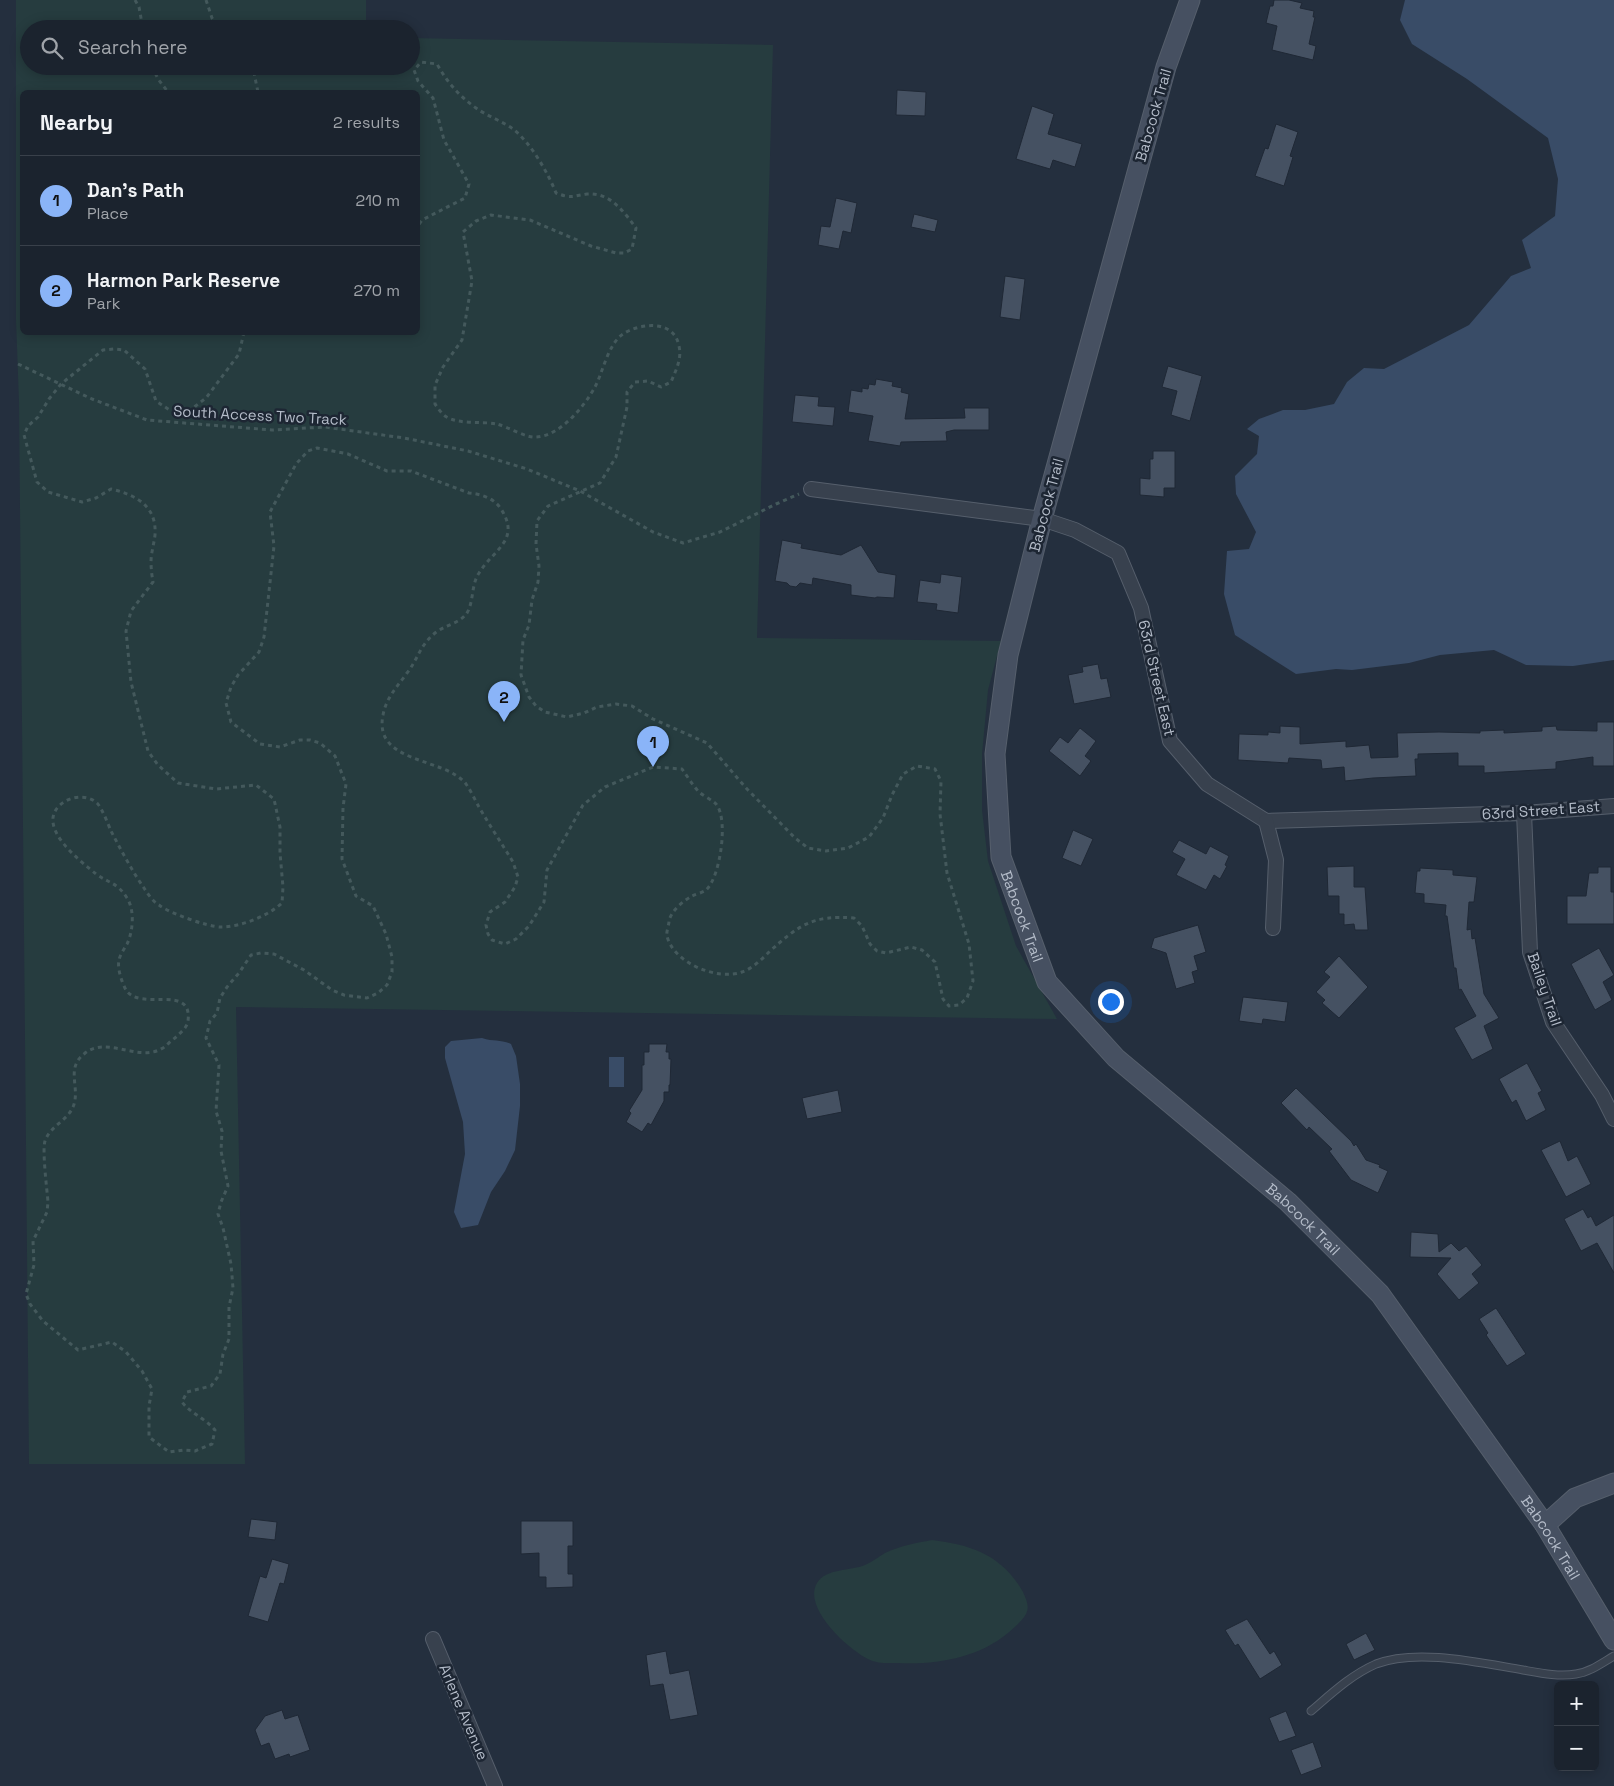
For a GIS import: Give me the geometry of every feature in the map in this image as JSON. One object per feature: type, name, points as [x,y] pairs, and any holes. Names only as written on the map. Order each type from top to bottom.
[{"type":"street","name":"Babcock Trail","points":[[1190,0],[1166,67],[1042,519],[1008,655],[995,754],[1001,857],[1047,982],[1116,1058],[1288,1202],[1380,1294],[1545,1525],[1614,1640]]},
{"type":"street","name":"63rd Street East","points":[[811,489],[1042,519],[1075,530],[1118,553],[1141,608],[1170,741],[1206,784],[1266,821],[1524,813],[1614,806]]},
{"type":"street","name":"Bailey Trail","points":[[1524,813],[1530,952],[1553,1022],[1608,1095],[1614,1119]]},
{"type":"street","points":[[1266,821],[1276,860],[1273,928]]},
{"type":"street","points":[[1545,1525],[1575,1498],[1614,1483]]},
{"type":"street","name":"Arlene Avenue","points":[[433,1639],[495,1786]]},
{"type":"lane","points":[[1311,1711],[1352,1677],[1377,1664],[1409,1657],[1463,1660],[1542,1673],[1576,1674],[1595,1668],[1614,1656]]},
{"type":"path","points":[[135,0],[139,7],[141,20]]},
{"type":"path","points":[[206,0],[213,20]]},
{"type":"path","points":[[243,335],[239,354],[206,398],[189,411],[171,411],[156,401],[145,369],[124,350],[103,350],[61,384],[38,417],[28,426],[24,434],[37,482],[48,492],[82,502],[96,498],[111,489],[127,493],[144,504],[150,511],[155,523],[151,562],[153,582],[130,611],[126,630],[131,682],[148,752],[158,765],[178,783],[216,789],[256,785],[274,799],[280,827],[282,903],[274,910],[258,918],[222,927],[208,925],[158,905],[144,888],[97,803],[83,797],[70,798],[60,805],[53,814],[52,826],[58,837],[98,875],[118,887],[128,899],[132,915],[132,933],[119,959],[119,970],[126,990],[144,1000],[174,999],[187,1008],[188,1017],[187,1026],[163,1049],[152,1052],[139,1052],[104,1047],[92,1049],[84,1053],[75,1065],[73,1075],[76,1095],[72,1109],[63,1120],[50,1130],[44,1142],[47,1212],[33,1241],[34,1265],[26,1294],[42,1322],[78,1350],[112,1342],[126,1352],[142,1371],[152,1389],[149,1406],[149,1437],[169,1452],[195,1450],[212,1444],[215,1430],[208,1422],[188,1410],[182,1402],[187,1392],[211,1386],[220,1374],[223,1354],[229,1339],[229,1307],[233,1288],[229,1254],[218,1214],[228,1186],[221,1151],[222,1131],[216,1111],[219,1065],[206,1038],[210,1022],[217,1013],[220,998],[251,955],[261,953],[274,954],[304,970],[332,990],[344,995],[367,998],[378,993],[387,985],[392,972],[392,957],[386,934],[373,906],[356,896],[342,859],[343,808],[346,784],[335,756],[320,743],[310,740],[300,740],[280,746],[260,744],[232,722],[226,703],[231,687],[238,675],[259,652],[264,637],[274,546],[270,512],[296,464],[308,451],[318,448],[348,454],[387,471],[411,471],[469,493],[478,494],[497,502],[508,520],[509,531],[506,538],[478,574],[467,613],[458,622],[436,632],[425,642],[407,674],[388,699],[382,724],[383,732],[389,744],[397,751],[453,774],[466,783],[513,862],[518,877],[515,887],[505,902],[490,912],[486,925],[492,940],[505,944],[516,939],[529,926],[544,902],[547,870],[584,805],[605,787],[653,767],[682,769],[698,791],[717,805],[724,828],[713,881],[705,891],[683,902],[670,916],[667,935],[677,954],[693,965],[712,973],[731,974],[743,972],[790,934],[814,920],[834,917],[854,918],[862,926],[870,944],[877,951],[886,953],[911,947],[922,950],[935,962],[943,998],[949,1006],[959,1005],[967,998],[973,981],[969,944],[947,873],[940,814],[941,781],[935,769],[917,766],[903,774],[892,795],[884,818],[870,838],[848,848],[826,851],[808,848],[747,789],[707,743],[653,719],[632,706],[616,704],[597,707],[584,713],[567,717],[545,712],[536,706],[529,697],[521,675],[523,640],[529,625],[532,600],[538,582],[537,521],[548,506],[600,483],[616,458],[627,407],[627,392],[635,382],[648,381],[661,387],[671,382],[680,362],[679,345],[673,332],[656,324],[632,330],[622,335],[614,342],[594,388],[573,416],[553,434],[535,438],[496,424],[466,422],[445,416],[435,404],[435,385],[443,367],[462,340],[472,281],[463,232],[476,220],[491,214],[530,220],[591,246],[624,253],[632,250],[636,228],[623,211],[607,197],[588,194],[568,198],[556,193],[538,157],[514,130],[474,107],[447,83],[437,64],[420,63]]},
{"type":"path","points":[[156,75],[166,90]]},
{"type":"path","points":[[254,75],[258,90]]},
{"type":"path","points":[[416,75],[418,81],[433,98],[444,140],[469,184],[465,198],[422,220],[420,223]]},
{"type":"path","name":"South Access Two Track","points":[[18,364],[92,399],[147,420],[272,430],[325,427],[404,438],[485,456],[527,469],[580,491],[653,532],[683,543],[720,532],[811,489]]},
{"type":"green space","points":[[16,0],[366,0],[366,20],[20,20],[20,75],[420,75],[420,38],[773,45],[757,638],[1001,641],[988,690],[982,754],[982,810],[988,861],[1016,946],[1057,1019],[236,1007],[245,1464],[29,1464],[19,402],[16,319]]},
{"type":"green space","points":[[932,1540],[973,1549],[996,1561],[1015,1579],[1023,1592],[1028,1605],[1026,1614],[1016,1626],[996,1642],[970,1654],[927,1663],[872,1661],[840,1638],[822,1616],[816,1604],[814,1593],[817,1583],[821,1578],[832,1572],[859,1567],[868,1564],[885,1553],[908,1545]]},
{"type":"water","points":[[1405,0],[1614,0],[1614,660],[1573,666],[1526,665],[1494,650],[1440,655],[1409,663],[1352,670],[1336,669],[1296,674],[1235,635],[1224,594],[1227,551],[1249,549],[1256,532],[1236,494],[1235,476],[1257,454],[1259,436],[1247,429],[1259,419],[1283,410],[1305,410],[1334,404],[1347,382],[1364,368],[1384,369],[1469,325],[1511,276],[1531,268],[1522,240],[1555,216],[1558,179],[1548,138],[1467,79],[1412,44],[1400,20]]},
{"type":"water","points":[[482,1038],[511,1044],[516,1056],[520,1084],[520,1106],[515,1150],[505,1171],[491,1192],[478,1225],[461,1228],[454,1212],[465,1154],[463,1122],[445,1058],[445,1047],[451,1041]]},
{"type":"water","points":[[609,1057],[624,1057],[624,1087],[609,1087]]},
{"type":"building","points":[[1274,0],[1289,0],[1302,3],[1300,8],[1314,11],[1313,17],[1315,17],[1309,44],[1316,46],[1313,60],[1272,50],[1277,26],[1266,23],[1270,6],[1273,6]]},
{"type":"building","points":[[897,90],[926,92],[925,116],[896,115]]},
{"type":"building","points":[[1032,106],[1054,114],[1048,134],[1082,144],[1075,167],[1053,160],[1050,169],[1016,159]]},
{"type":"building","points":[[1276,124],[1298,132],[1290,156],[1293,157],[1284,186],[1255,176],[1265,148],[1268,149]]},
{"type":"building","points":[[836,198],[857,203],[851,233],[843,231],[839,249],[818,245],[821,226],[830,227]]},
{"type":"building","points":[[914,214],[938,220],[935,232],[911,227]]},
{"type":"building","points":[[1005,276],[1025,279],[1020,320],[1000,317]]},
{"type":"building","points":[[1168,366],[1202,376],[1190,421],[1171,415],[1177,391],[1162,387]]},
{"type":"building","points":[[876,379],[893,382],[892,386],[902,388],[901,392],[909,394],[905,419],[965,418],[964,408],[989,408],[989,430],[954,430],[946,432],[947,441],[901,442],[900,446],[868,441],[873,416],[848,412],[851,390],[862,392],[862,388],[868,389],[869,384],[875,385]]},
{"type":"building","points":[[795,395],[819,397],[818,406],[835,407],[833,426],[792,422]]},
{"type":"building","points":[[1153,451],[1175,451],[1175,488],[1164,488],[1164,497],[1140,495],[1140,478],[1150,479],[1150,459],[1153,459]]},
{"type":"building","points":[[782,540],[802,544],[801,548],[841,555],[861,545],[878,572],[896,575],[894,598],[851,595],[851,585],[813,578],[812,585],[800,583],[796,587],[775,581]]},
{"type":"building","points":[[941,574],[962,577],[958,613],[936,610],[937,604],[917,602],[920,580],[940,583]]},
{"type":"building","points":[[1098,664],[1101,679],[1107,678],[1111,697],[1074,704],[1068,675],[1083,672],[1082,667]]},
{"type":"building","points":[[1597,722],[1614,722],[1614,766],[1593,766],[1593,757],[1556,762],[1556,769],[1484,773],[1484,766],[1458,766],[1458,753],[1418,754],[1418,759],[1415,759],[1416,776],[1345,781],[1344,767],[1322,769],[1321,760],[1289,758],[1288,763],[1238,760],[1239,734],[1268,735],[1268,732],[1280,733],[1280,726],[1300,727],[1300,744],[1346,741],[1346,747],[1369,745],[1371,758],[1398,757],[1397,733],[1480,733],[1480,731],[1504,730],[1504,733],[1542,731],[1542,727],[1556,726],[1557,730],[1597,731]]},
{"type":"building","points":[[1080,728],[1096,741],[1085,756],[1091,761],[1080,776],[1049,751],[1060,737],[1068,743]]},
{"type":"building","points":[[1073,830],[1093,839],[1081,866],[1062,858]]},
{"type":"building","points":[[1179,840],[1206,854],[1210,846],[1229,856],[1225,865],[1227,866],[1220,879],[1214,875],[1206,890],[1176,875],[1185,859],[1172,852]]},
{"type":"building","points":[[1354,866],[1354,887],[1365,887],[1368,930],[1355,930],[1354,924],[1344,925],[1344,914],[1339,914],[1339,896],[1328,896],[1327,867]]},
{"type":"building","points":[[1598,867],[1611,867],[1611,892],[1614,892],[1614,924],[1567,924],[1567,896],[1586,896],[1589,873],[1598,873]]},
{"type":"building","points":[[1420,868],[1453,870],[1453,875],[1477,877],[1474,902],[1469,902],[1467,930],[1471,929],[1472,939],[1475,938],[1484,994],[1499,1018],[1484,1026],[1493,1049],[1472,1060],[1454,1028],[1476,1016],[1461,989],[1459,990],[1447,916],[1445,916],[1446,905],[1424,903],[1424,894],[1415,893],[1417,871],[1420,871]]},
{"type":"building","points":[[1198,925],[1206,952],[1194,956],[1198,970],[1192,972],[1195,983],[1176,989],[1166,953],[1151,948],[1154,938]]},
{"type":"building","points":[[1599,948],[1614,975],[1603,982],[1612,1000],[1595,1010],[1571,964]]},
{"type":"building","points":[[1339,956],[1368,987],[1339,1018],[1322,1003],[1325,1000],[1316,992],[1330,977],[1324,972]]},
{"type":"building","points":[[1243,997],[1288,1002],[1285,1022],[1263,1019],[1262,1024],[1239,1021]]},
{"type":"building","points":[[649,1044],[667,1044],[666,1052],[669,1052],[669,1059],[671,1059],[670,1085],[669,1092],[664,1092],[664,1101],[651,1125],[648,1123],[642,1132],[626,1122],[631,1113],[629,1111],[642,1090],[642,1065],[644,1065],[644,1052],[649,1052]]},
{"type":"building","points":[[1527,1063],[1542,1091],[1538,1093],[1546,1110],[1526,1121],[1516,1100],[1512,1103],[1499,1079]]},
{"type":"building","points":[[1296,1088],[1354,1146],[1356,1144],[1366,1160],[1380,1165],[1379,1167],[1388,1171],[1378,1193],[1351,1180],[1329,1151],[1332,1149],[1309,1127],[1307,1130],[1281,1103]]},
{"type":"building","points":[[838,1090],[842,1112],[807,1119],[802,1098]]},
{"type":"building","points":[[1560,1141],[1568,1161],[1577,1156],[1591,1184],[1566,1197],[1541,1150]]},
{"type":"building","points":[[1583,1209],[1588,1218],[1591,1216],[1596,1226],[1614,1215],[1614,1273],[1597,1243],[1581,1251],[1564,1219]]},
{"type":"building","points":[[1411,1232],[1438,1234],[1439,1252],[1451,1243],[1459,1251],[1466,1246],[1482,1265],[1472,1274],[1479,1283],[1459,1300],[1437,1274],[1451,1258],[1410,1257]]},
{"type":"building","points":[[1496,1308],[1526,1354],[1507,1366],[1486,1335],[1488,1333],[1479,1319]]},
{"type":"building","points":[[251,1519],[277,1522],[275,1540],[248,1537]]},
{"type":"building","points":[[521,1521],[573,1521],[573,1546],[568,1546],[568,1574],[573,1574],[573,1587],[546,1588],[546,1577],[539,1577],[539,1553],[521,1554]]},
{"type":"building","points":[[272,1559],[289,1564],[284,1584],[280,1583],[268,1622],[248,1616],[260,1576],[266,1578]]},
{"type":"building","points":[[1247,1619],[1270,1654],[1274,1651],[1282,1665],[1260,1679],[1238,1644],[1235,1646],[1225,1630]]},
{"type":"building","points":[[1366,1633],[1375,1650],[1354,1660],[1346,1644]]},
{"type":"building","points":[[666,1651],[670,1674],[689,1670],[698,1715],[670,1720],[663,1684],[650,1686],[646,1655]]},
{"type":"building","points":[[282,1710],[285,1719],[298,1715],[310,1750],[290,1757],[289,1754],[275,1759],[269,1743],[261,1746],[255,1730],[265,1716]]},
{"type":"building","points":[[1286,1711],[1296,1736],[1279,1742],[1269,1718]]},
{"type":"building","points":[[1313,1742],[1322,1767],[1301,1775],[1291,1750]]},
{"type":"place","name":"Harmon Park Reserve","points":[[504,722]]},
{"type":"place","name":"Dan's Path","points":[[653,767]]}]
